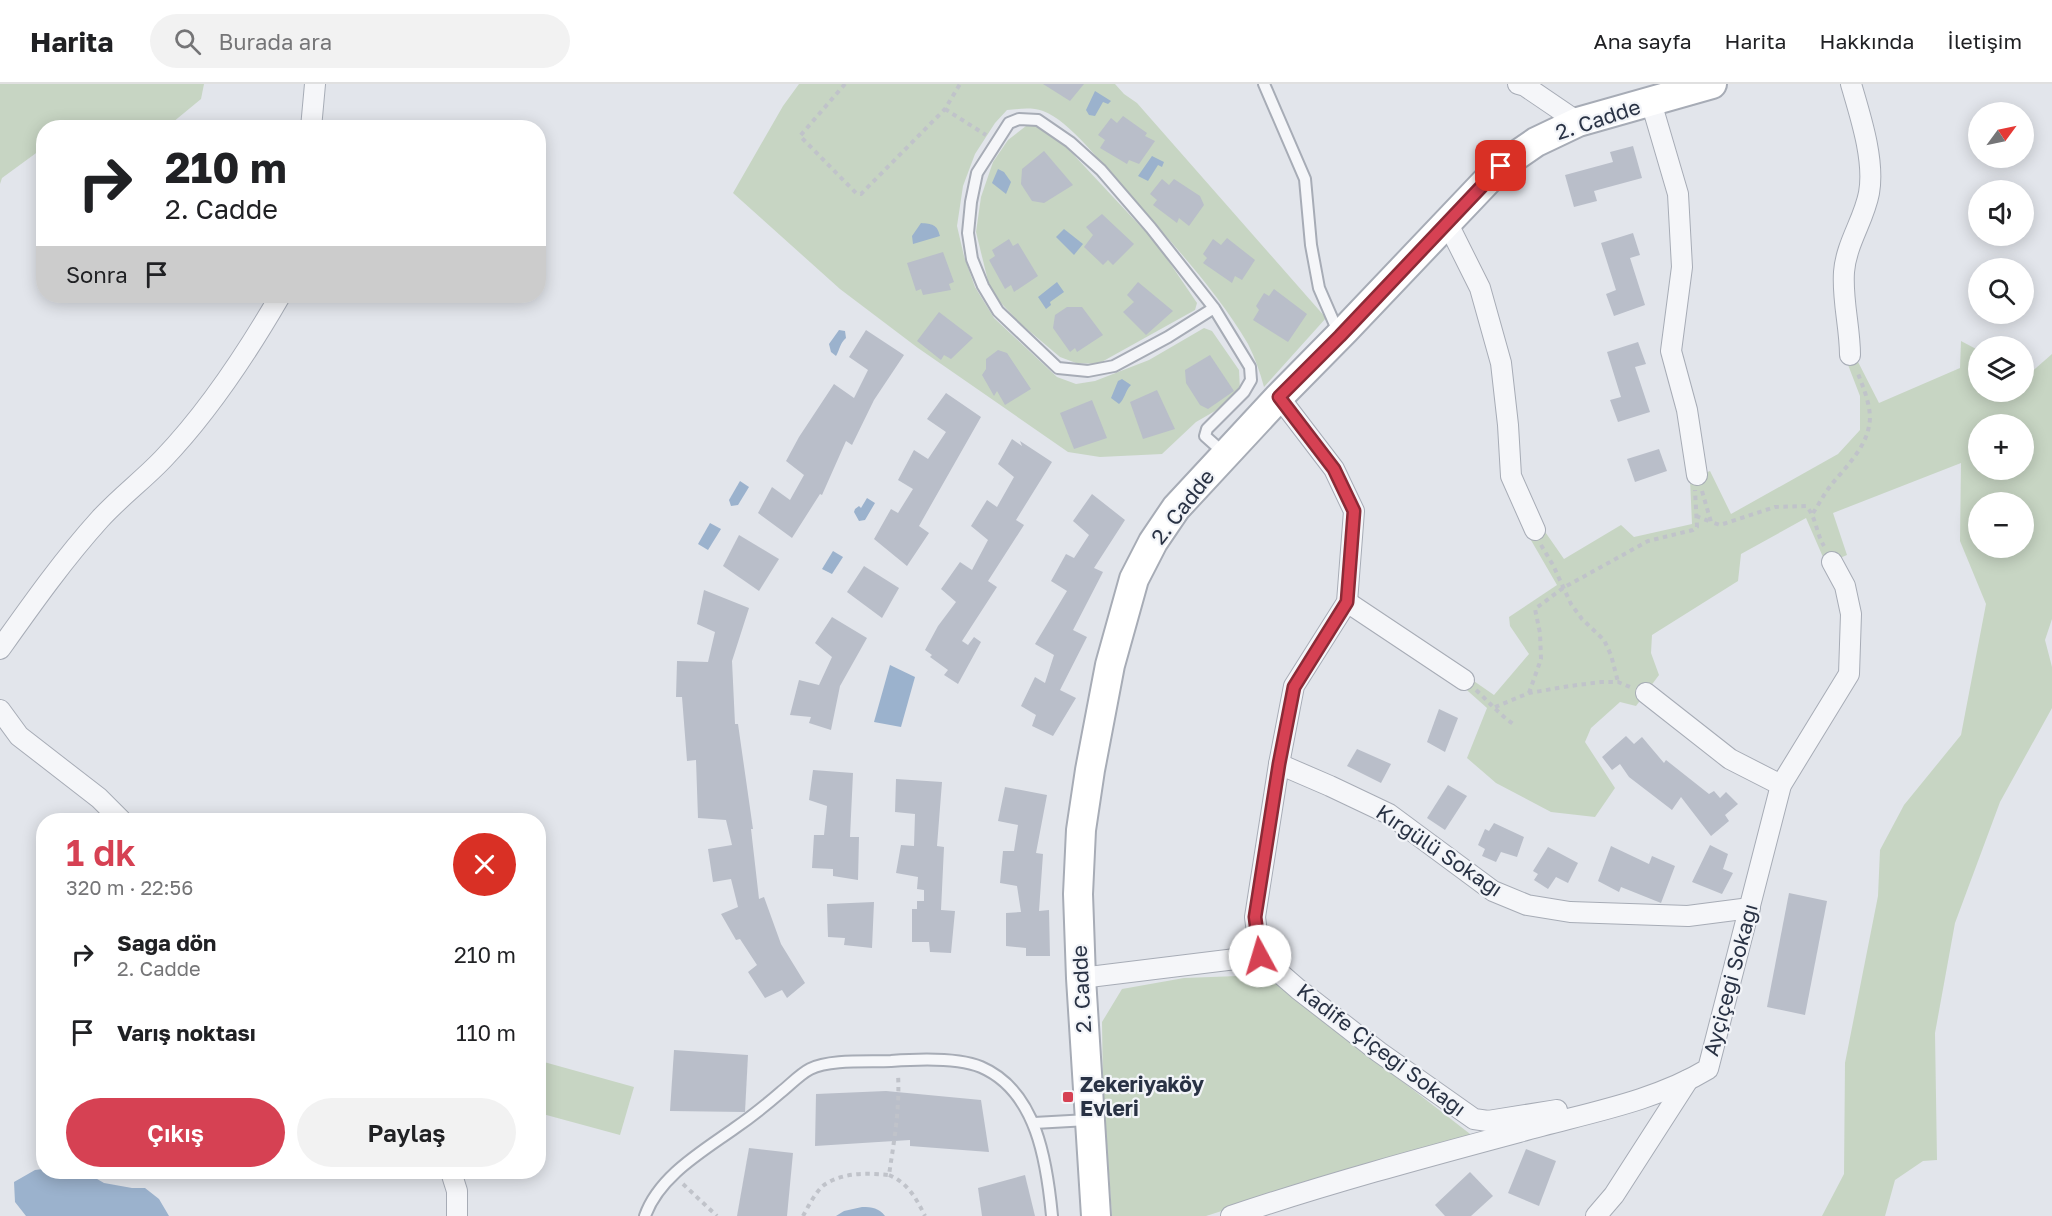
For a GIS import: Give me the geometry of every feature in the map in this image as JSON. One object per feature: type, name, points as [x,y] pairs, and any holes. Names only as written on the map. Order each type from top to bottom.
[{"type":"street","points":[[312,120],[315,84]]},
{"type":"street","points":[[1518,84],[1525,86],[1578,122]]},
{"type":"street","points":[[1850,355],[1850,334],[1845,316],[1844,271],[1851,242],[1869,192],[1869,161],[1860,114],[1851,84]]},
{"type":"street","name":"2. Cadde","points":[[1095,1216],[1081,978],[1078,894],[1081,830],[1110,665],[1134,579],[1153,542],[1176,508],[1501,166],[1536,142],[1578,122],[1706,85]]},
{"type":"street","points":[[1652,102],[1678,194],[1682,267],[1671,351],[1687,410],[1697,475]]},
{"type":"street","points":[[1447,222],[1480,288],[1501,363],[1511,476],[1535,530]]},
{"type":"street","points":[[0,649],[55,572],[95,525],[163,459],[197,420],[257,336],[276,303]]},
{"type":"street","points":[[1081,978],[1260,956],[1255,917],[1279,764],[1294,687],[1347,602],[1354,511],[1334,469],[1279,397]]},
{"type":"street","name":"Ayçiçeği Sokağı","points":[[1231,1216],[1618,1104],[1688,1080],[1708,1069],[1781,785],[1849,674],[1851,614],[1845,585],[1832,562]]},
{"type":"street","points":[[1347,602],[1464,680]]},
{"type":"street","points":[[1646,693],[1730,759],[1781,785]]},
{"type":"street","points":[[0,710],[19,736],[99,798],[114,813]]},
{"type":"street","name":"Kırgülü Sokağı","points":[[1279,764],[1389,814],[1493,891],[1527,905],[1569,912],[1688,916],[1750,908]]},
{"type":"street","name":"Kadife Çiçeği Sokağı","points":[[1260,956],[1298,989],[1379,1052],[1474,1119],[1488,1121],[1561,1109],[1688,1080]]},
{"type":"street","points":[[1596,1216],[1614,1195],[1688,1080]]},
{"type":"street","points":[[453,1179],[457,1191],[457,1216]]},
{"type":"lane","points":[[1264,84],[1305,179],[1311,245],[1319,288],[1340,336]]},
{"type":"lane","points":[[1214,308],[1168,337],[1114,366],[1089,371],[1058,368],[998,311],[983,286],[972,259],[968,233],[977,173],[1010,123],[1019,119],[1038,120],[1056,130],[1101,170],[1151,228],[1214,308],[1250,367],[1251,380],[1245,392],[1207,429],[1205,436],[1226,454]]},
{"type":"lane","points":[[645,1216],[665,1184],[674,1175],[691,1160],[756,1114],[810,1069],[828,1064],[948,1060],[981,1067],[1013,1091],[1034,1123],[1048,1178],[1052,1216]]},
{"type":"lane","points":[[1034,1123],[1091,1119]]},
{"type":"path","points":[[845,84],[800,136],[856,193],[861,194],[945,109],[960,84]]},
{"type":"path","points":[[945,109],[997,141]]},
{"type":"path","points":[[1813,513],[1829,487],[1862,444],[1869,426],[1868,406],[1850,355]]},
{"type":"path","points":[[1529,693],[1541,659],[1540,633],[1535,609],[1563,588],[1648,541],[1697,527],[1694,491],[1697,475]]},
{"type":"path","points":[[1697,475],[1711,522]]},
{"type":"path","points":[[1696,516],[1720,525],[1775,507],[1806,506],[1813,513],[1817,535],[1832,562]]},
{"type":"path","points":[[1535,530],[1571,604],[1582,619],[1604,640],[1618,682]]},
{"type":"path","points":[[1464,680],[1516,726]]},
{"type":"path","points":[[1495,707],[1529,693],[1601,682],[1618,682],[1646,693]]},
{"type":"path","points":[[889,1174],[896,1133],[899,1090],[898,1060]]},
{"type":"path","points":[[803,1216],[823,1185],[843,1176],[865,1173],[889,1174],[902,1180],[925,1216]]},
{"type":"path","points":[[674,1175],[717,1216]]},
{"type":"green space","points":[[0,84],[204,84],[201,99],[176,120],[36,120],[36,153],[2,178],[0,184]]},
{"type":"green space","points":[[799,84],[1115,84],[1137,103],[1326,318],[1264,387],[1248,344],[1221,303],[1189,262],[1086,144],[1064,124],[1043,111],[1007,110],[995,123],[975,154],[963,186],[957,226],[975,287],[994,318],[1057,377],[1076,384],[1095,381],[1149,360],[1204,328],[1212,331],[1239,370],[1240,390],[1215,411],[1196,422],[1162,454],[1100,457],[1068,452],[918,348],[840,289],[733,193],[783,106]]},
{"type":"green space","points":[[1034,125],[1057,137],[1157,244],[1197,303],[1195,310],[1098,364],[1076,363],[1060,357],[1021,324],[999,301],[989,285],[976,232],[981,197],[993,162],[1008,140],[1026,126]]},
{"type":"green space","points":[[1961,341],[1968,345],[1968,402],[2034,402],[2034,370],[2052,354],[2052,619],[2045,640],[2052,667],[2052,708],[2000,802],[1955,923],[1935,1033],[1937,1160],[1923,1161],[1895,1180],[1885,1216],[1822,1216],[1844,1174],[1845,1063],[1878,896],[1880,850],[1904,805],[1961,735],[1986,604],[1960,541],[1961,463],[1833,513],[1847,555],[1826,564],[1806,518],[1741,554],[1738,581],[1652,635],[1651,653],[1659,675],[1636,706],[1620,702],[1591,728],[1585,742],[1615,788],[1595,817],[1551,812],[1496,783],[1467,758],[1487,708],[1460,684],[1468,677],[1494,695],[1529,654],[1510,626],[1509,617],[1557,585],[1528,535],[1541,526],[1564,559],[1621,525],[1634,537],[1692,524],[1690,479],[1710,471],[1731,514],[1838,454],[1860,430],[1860,396],[1845,357],[1854,354],[1879,403],[1960,368]]},
{"type":"green space","points":[[1265,975],[1474,1137],[1303,1185],[1206,1216],[1112,1216],[1103,1089],[1102,1022],[1122,989],[1184,978]]},
{"type":"green space","points":[[546,1063],[634,1087],[620,1135],[546,1115]]},
{"type":"water","points":[[1095,91],[1111,101],[1108,104],[1103,102],[1095,116],[1089,115],[1086,110]]},
{"type":"water","points":[[1152,156],[1164,162],[1162,167],[1158,165],[1148,181],[1138,176]]},
{"type":"water","points":[[998,169],[1004,172],[1011,182],[1006,194],[992,183]]},
{"type":"water","points":[[921,223],[934,225],[940,236],[913,244],[912,236]]},
{"type":"water","points":[[1064,229],[1083,244],[1074,255],[1056,237]]},
{"type":"water","points":[[1057,282],[1064,292],[1050,302],[1051,305],[1046,309],[1038,297]]},
{"type":"water","points":[[839,330],[845,331],[846,338],[836,356],[831,352],[829,344]]},
{"type":"water","points":[[1122,379],[1131,385],[1119,404],[1111,398],[1118,381]]},
{"type":"water","points":[[740,481],[749,487],[738,505],[731,506],[729,500]]},
{"type":"water","points":[[867,498],[875,503],[865,520],[859,521],[854,512],[855,509],[859,506],[861,508]]},
{"type":"water","points":[[710,523],[721,529],[708,550],[698,544]]},
{"type":"water","points":[[833,551],[843,557],[832,574],[822,569]]},
{"type":"water","points":[[890,665],[915,677],[901,727],[874,722]]},
{"type":"water","points":[[35,1170],[36,1179],[97,1179],[104,1183],[145,1188],[159,1199],[169,1216],[26,1216],[15,1202],[14,1182]]},
{"type":"water","points":[[862,1207],[875,1208],[885,1216],[836,1216],[844,1211]]},
{"type":"building","points":[[1043,84],[1084,84],[1070,101]]},
{"type":"building","points":[[1123,116],[1147,133],[1145,136],[1155,141],[1139,164],[1129,160],[1127,164],[1100,148],[1105,140],[1098,135],[1111,118],[1117,123]]},
{"type":"building","points":[[1633,146],[1642,178],[1594,191],[1597,201],[1574,207],[1565,175],[1613,162],[1610,152]]},
{"type":"building","points":[[1044,151],[1073,185],[1044,203],[1032,201],[1021,184],[1022,169]]},
{"type":"building","points":[[1162,179],[1169,185],[1174,179],[1200,196],[1204,205],[1189,226],[1179,218],[1177,223],[1153,205],[1157,200],[1150,194]]},
{"type":"building","points":[[1102,214],[1134,244],[1113,265],[1108,260],[1103,265],[1084,247],[1093,235],[1086,227]]},
{"type":"building","points":[[1633,233],[1640,255],[1630,258],[1645,305],[1614,316],[1606,294],[1616,290],[1601,243]]},
{"type":"building","points":[[1227,238],[1255,260],[1242,280],[1235,276],[1232,283],[1203,263],[1207,258],[1203,254],[1213,239],[1221,245]]},
{"type":"building","points":[[1009,239],[1013,246],[1018,243],[1038,276],[1014,292],[1011,285],[1005,289],[989,260],[995,256],[992,250]]},
{"type":"building","points":[[943,252],[954,282],[949,284],[951,290],[923,295],[921,289],[916,291],[907,263]]},
{"type":"building","points":[[1138,282],[1173,311],[1146,335],[1123,312],[1134,302],[1127,295]]},
{"type":"building","points":[[1274,289],[1307,314],[1288,342],[1253,320],[1259,310],[1256,306],[1264,293],[1269,296]]},
{"type":"building","points":[[1067,307],[1082,307],[1103,335],[1077,352],[1075,348],[1070,352],[1053,328],[1055,315]]},
{"type":"building","points":[[939,312],[973,338],[951,359],[944,355],[941,360],[917,341]]},
{"type":"building","points":[[866,330],[904,355],[874,400],[852,445],[846,441],[822,495],[820,494],[792,538],[758,513],[772,487],[790,500],[804,475],[786,461],[834,384],[854,398],[868,370],[849,357]]},
{"type":"building","points":[[1638,342],[1646,364],[1635,367],[1650,412],[1618,422],[1610,400],[1621,397],[1607,352]]},
{"type":"building","points":[[998,350],[1007,353],[1031,389],[1005,405],[997,391],[994,396],[982,375],[986,369],[986,359]]},
{"type":"building","points":[[1210,355],[1234,391],[1208,409],[1200,405],[1186,383],[1185,370]]},
{"type":"building","points":[[1157,390],[1175,429],[1143,439],[1130,402]]},
{"type":"building","points":[[946,393],[981,417],[919,526],[929,533],[907,566],[874,539],[891,509],[898,513],[913,489],[898,480],[914,450],[928,459],[946,432],[927,419]]},
{"type":"building","points":[[1092,400],[1107,438],[1074,449],[1060,413]]},
{"type":"building","points":[[1012,439],[1022,446],[1020,441],[1052,462],[1016,520],[1024,525],[988,581],[997,587],[962,641],[968,645],[974,637],[981,642],[958,684],[944,675],[948,670],[930,657],[932,655],[925,650],[938,626],[956,602],[941,589],[960,562],[972,570],[988,540],[971,526],[987,500],[997,507],[1014,477],[998,464]]},
{"type":"building","points":[[1659,449],[1667,471],[1635,482],[1627,459]]},
{"type":"building","points":[[1092,494],[1125,520],[1094,568],[1103,572],[1073,630],[1087,637],[1060,690],[1076,698],[1053,736],[1032,726],[1036,715],[1021,706],[1035,677],[1045,683],[1054,655],[1035,644],[1067,591],[1051,581],[1066,554],[1074,558],[1089,535],[1073,521]]},
{"type":"building","points":[[739,535],[779,559],[759,591],[723,566]]},
{"type":"building","points":[[864,566],[899,588],[882,618],[847,592]]},
{"type":"building","points":[[704,590],[749,608],[732,661],[735,724],[738,724],[753,829],[751,829],[759,899],[764,897],[781,944],[805,983],[787,998],[782,990],[765,998],[748,972],[757,965],[740,939],[736,940],[721,914],[738,907],[731,879],[713,882],[708,849],[732,845],[726,820],[698,818],[696,760],[687,761],[682,697],[676,697],[677,661],[708,662],[715,632],[697,624]]},
{"type":"building","points":[[832,617],[867,638],[840,686],[831,730],[809,723],[811,717],[790,715],[799,680],[819,685],[832,657],[815,643]]},
{"type":"building","points":[[1439,709],[1458,718],[1445,752],[1427,742]]},
{"type":"building","points":[[1626,736],[1634,744],[1642,737],[1664,763],[1666,760],[1709,794],[1714,791],[1720,798],[1726,792],[1738,804],[1725,815],[1729,821],[1711,836],[1681,797],[1672,810],[1629,777],[1620,764],[1612,770],[1602,757]]},
{"type":"building","points":[[1357,749],[1391,764],[1381,783],[1347,766]]},
{"type":"building","points":[[813,770],[853,773],[850,837],[859,837],[858,880],[833,876],[833,869],[812,868],[814,835],[824,835],[827,806],[809,800]]},
{"type":"building","points":[[896,779],[942,782],[937,846],[944,847],[941,910],[955,911],[951,953],[930,952],[929,942],[912,942],[912,909],[917,909],[917,901],[924,901],[924,890],[917,889],[918,877],[896,873],[901,845],[914,846],[915,814],[895,812]]},
{"type":"building","points":[[1448,785],[1467,796],[1445,830],[1427,818]]},
{"type":"building","points":[[1005,787],[1047,795],[1036,853],[1043,854],[1039,911],[1049,910],[1050,956],[1026,956],[1026,948],[1006,946],[1006,913],[1021,912],[1017,886],[1000,883],[1003,851],[1014,851],[1018,825],[998,821]]},
{"type":"building","points":[[1494,823],[1524,837],[1517,857],[1501,852],[1496,862],[1482,856],[1485,849],[1478,845],[1485,829],[1489,831]]},
{"type":"building","points":[[1710,845],[1728,854],[1723,869],[1733,873],[1722,894],[1692,882]]},
{"type":"building","points":[[1611,846],[1649,864],[1652,856],[1675,866],[1661,903],[1621,887],[1619,892],[1598,881]]},
{"type":"building","points":[[1548,847],[1578,863],[1568,883],[1556,877],[1548,889],[1534,880],[1538,874],[1533,871]]},
{"type":"building","points":[[1789,893],[1827,901],[1805,1015],[1767,1007]]},
{"type":"building","points":[[874,902],[872,948],[844,945],[845,938],[828,937],[827,904]]},
{"type":"building","points":[[674,1050],[748,1055],[745,1112],[670,1111]]},
{"type":"building","points":[[886,1091],[981,1100],[989,1152],[910,1146],[910,1140],[815,1146],[816,1094]]},
{"type":"building","points":[[749,1148],[793,1153],[787,1216],[737,1216]]},
{"type":"building","points":[[1526,1149],[1556,1161],[1539,1206],[1508,1193]]},
{"type":"building","points":[[1470,1172],[1493,1196],[1471,1216],[1445,1216],[1435,1205]]},
{"type":"building","points":[[1025,1175],[1035,1216],[982,1216],[978,1188]]},
{"type":"place","name":"Zekeriyaköy Evleri","points":[[1068,1097]]},
{"type":"route","points":[[1260,956],[1255,917],[1279,764],[1294,687],[1347,602],[1354,511],[1334,469],[1279,397],[1501,166]]}]
